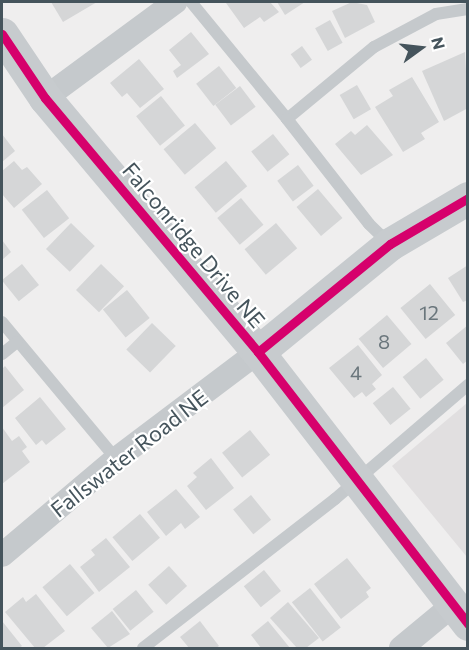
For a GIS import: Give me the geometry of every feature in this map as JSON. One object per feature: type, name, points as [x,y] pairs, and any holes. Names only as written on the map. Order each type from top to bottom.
[{"type":"street","points":[[45,98],[174,2]]},
{"type":"street","name":"Falconridge Drive NE","points":[[2,34],[45,98],[258,352],[460,614]]},
{"type":"street","points":[[258,352],[390,244],[468,198]]},
{"type":"street","name":"Fallswater Road NE","points":[[2,555],[116,459],[258,352]]},
{"type":"street","points":[[401,648],[460,614]]},
{"type":"lane","points":[[191,2],[369,224],[390,244]]},
{"type":"lane","points":[[287,120],[374,47],[436,14],[468,9]]},
{"type":"lane","points":[[2,322],[116,459]]},
{"type":"lane","points":[[2,354],[17,342]]},
{"type":"lane","points":[[143,648],[356,481],[468,385]]},
{"type":"shaded area","points":[[467,403],[467,557],[392,466]]},
{"type":"building","points":[[51,2],[97,2],[63,22]]},
{"type":"building","points":[[270,2],[279,12],[264,22],[260,17],[244,28],[226,3]]},
{"type":"building","points":[[277,2],[305,2],[285,15]]},
{"type":"building","points":[[352,2],[367,5],[375,22],[345,38],[332,11]]},
{"type":"building","points":[[330,20],[343,43],[328,51],[315,28]]},
{"type":"building","points":[[191,32],[209,54],[177,78],[173,71],[181,65],[169,50]]},
{"type":"building","points":[[302,46],[312,60],[301,68],[291,54]]},
{"type":"building","points":[[465,52],[468,108],[444,121],[422,71]]},
{"type":"building","points":[[139,59],[164,89],[140,108],[127,93],[122,97],[110,83]]},
{"type":"building","points":[[219,66],[236,88],[213,106],[196,84]]},
{"type":"building","points":[[412,77],[439,122],[421,133],[425,139],[403,152],[375,107],[393,96],[389,90]]},
{"type":"building","points":[[357,85],[371,109],[354,119],[340,95]]},
{"type":"building","points":[[240,86],[256,107],[231,125],[215,105]]},
{"type":"building","points":[[161,96],[185,126],[160,146],[136,116]]},
{"type":"building","points":[[195,123],[216,148],[185,175],[164,149]]},
{"type":"building","points":[[367,125],[393,155],[361,175],[335,144],[351,131],[355,135]]},
{"type":"building","points":[[2,134],[15,151],[2,162]]},
{"type":"building","points":[[273,134],[289,154],[268,172],[251,152]]},
{"type":"building","points":[[14,161],[22,170],[27,167],[42,184],[14,208],[2,194],[2,171]]},
{"type":"building","points":[[226,161],[247,186],[216,213],[195,187]]},
{"type":"building","points":[[298,165],[314,186],[293,201],[277,181]]},
{"type":"building","points":[[318,189],[342,218],[321,236],[297,207]]},
{"type":"building","points":[[47,190],[69,218],[44,238],[22,210]]},
{"type":"building","points":[[241,198],[263,225],[240,245],[217,218]]},
{"type":"building","points":[[71,223],[95,246],[70,272],[46,249]]},
{"type":"building","points":[[276,223],[297,248],[266,275],[245,249]]},
{"type":"building","points":[[2,240],[11,252],[2,260]]},
{"type":"building","points":[[22,264],[39,285],[19,301],[2,280]]},
{"type":"building","points":[[101,264],[124,286],[99,312],[76,290]]},
{"type":"building","points":[[468,265],[468,300],[463,302],[448,278]]},
{"type":"building","points":[[430,284],[455,315],[426,339],[400,308]]},
{"type":"building","points":[[127,290],[150,318],[126,337],[103,310]]},
{"type":"building","points":[[387,315],[411,344],[383,368],[359,339]]},
{"type":"building","points":[[152,323],[176,346],[150,373],[126,350]]},
{"type":"building","points":[[468,325],[468,360],[463,364],[446,343]]},
{"type":"building","points":[[358,345],[382,375],[372,384],[376,389],[366,397],[362,392],[354,398],[329,368]]},
{"type":"building","points":[[426,358],[444,380],[420,399],[403,377]]},
{"type":"building","points":[[5,366],[24,390],[2,408],[2,369]]},
{"type":"building","points":[[393,387],[411,409],[390,425],[373,403]]},
{"type":"building","points":[[40,397],[66,429],[46,445],[42,440],[36,445],[15,418]]},
{"type":"building","points":[[2,427],[12,441],[19,436],[27,447],[22,451],[30,462],[2,484]]},
{"type":"building","points":[[250,430],[270,455],[242,478],[222,453]]},
{"type":"building","points":[[211,458],[234,488],[206,510],[187,486],[197,477],[193,473]]},
{"type":"building","points":[[176,489],[200,517],[185,529],[181,523],[166,536],[147,512]]},
{"type":"building","points":[[251,495],[271,520],[253,534],[233,509]]},
{"type":"building","points":[[140,514],[160,538],[132,561],[112,537]]},
{"type":"building","points":[[106,538],[130,567],[99,592],[80,567],[95,555],[91,550]]},
{"type":"building","points":[[347,558],[371,588],[366,592],[369,597],[341,619],[314,584]]},
{"type":"building","points":[[70,564],[94,593],[67,616],[42,587]]},
{"type":"building","points":[[169,566],[187,586],[166,605],[148,585]]},
{"type":"building","points":[[264,570],[281,591],[261,607],[244,586]]},
{"type":"building","points":[[310,588],[341,627],[323,642],[292,602]]},
{"type":"building","points":[[136,590],[154,612],[130,631],[113,609]]},
{"type":"building","points":[[36,594],[65,631],[43,648],[35,648],[5,612],[23,597],[26,602]]},
{"type":"building","points":[[288,602],[319,638],[306,648],[297,648],[270,618]]},
{"type":"building","points":[[112,611],[130,634],[108,648],[91,628]]},
{"type":"building","points":[[2,621],[22,646],[2,648]]},
{"type":"building","points":[[200,621],[219,646],[189,648],[180,637]]},
{"type":"building","points":[[268,621],[290,648],[261,648],[251,635]]},
{"type":"cycle path","points":[[2,34],[45,98],[258,352],[468,624]]},
{"type":"cycle path","points":[[258,352],[390,244],[468,198]]}]
